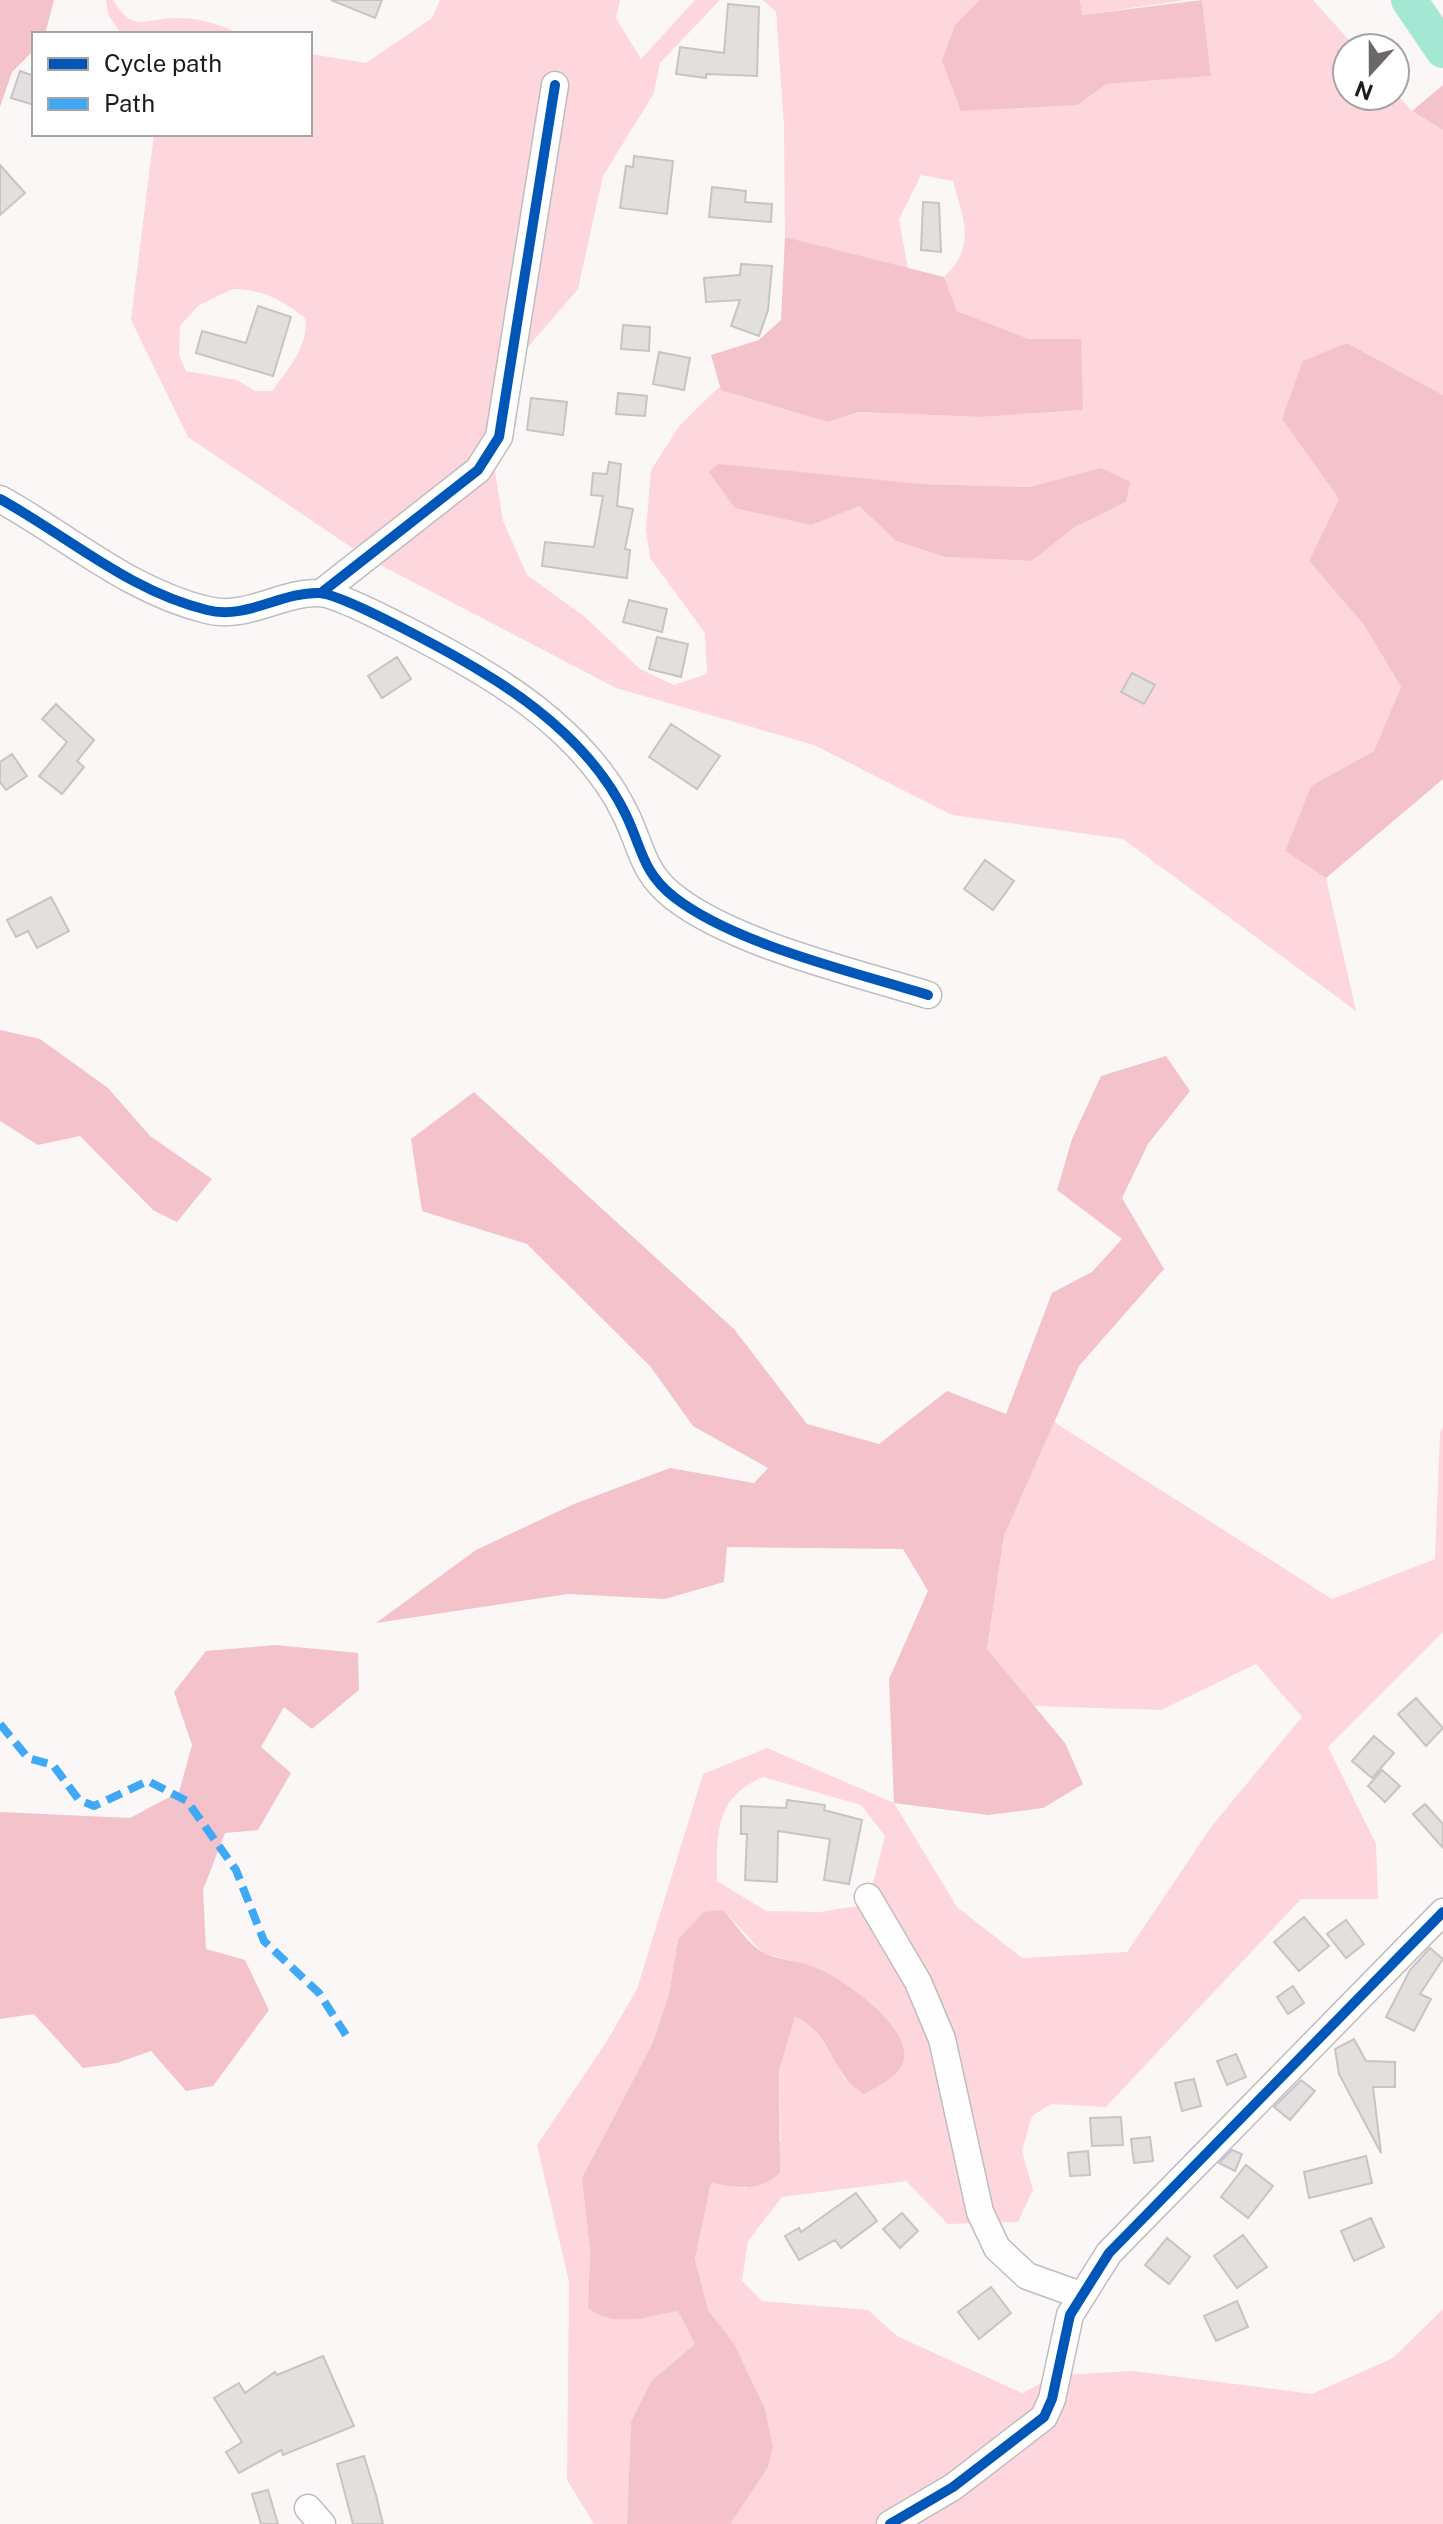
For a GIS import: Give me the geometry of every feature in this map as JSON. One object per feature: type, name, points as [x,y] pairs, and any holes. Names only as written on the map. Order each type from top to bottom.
[{"type":"street","points":[[321,593],[478,470],[499,437],[555,85]]},
{"type":"street","points":[[0,499],[150,591],[212,611],[254,610],[293,596],[321,593],[350,603],[480,671],[537,708],[594,766],[626,816],[641,860],[673,896],[715,923],[810,958],[928,995]]},
{"type":"street","points":[[868,1897],[918,1982],[942,2039],[980,2212],[997,2248],[1027,2276],[1080,2295]]},
{"type":"street","points":[[890,2524],[953,2487],[1044,2417],[1052,2399],[1070,2315],[1109,2253],[1443,1912]]},
{"type":"shaded area","points":[[0,0],[54,0],[46,32],[32,32],[32,52],[12,72],[0,107]]},
{"type":"shaded area","points":[[106,0],[113,0],[121,11],[135,21],[195,19],[236,32],[120,32],[108,14]]},
{"type":"shaded area","points":[[440,0],[620,0],[616,18],[641,59],[695,0],[720,0],[660,63],[654,93],[603,176],[578,289],[510,368],[492,452],[503,521],[527,575],[584,616],[640,669],[674,685],[707,674],[705,633],[650,558],[646,530],[651,470],[680,425],[719,387],[828,422],[858,412],[981,417],[1083,410],[1080,339],[1029,339],[957,311],[944,277],[961,255],[964,243],[963,220],[953,181],[921,175],[899,219],[908,269],[785,237],[784,126],[776,12],[763,0],[980,0],[955,25],[1077,105],[1107,84],[1211,76],[1202,0],[1313,0],[1342,32],[1331,32],[1331,112],[1411,110],[1443,130],[1443,395],[1347,343],[1282,419],[1339,499],[1309,561],[1364,625],[1401,687],[1374,751],[1311,786],[1285,851],[1326,878],[1356,1011],[1123,839],[952,815],[814,745],[616,688],[367,558],[188,437],[131,320],[154,136],[312,136],[312,54],[366,63],[432,18]],"holes":[[[233,289],[272,297],[305,318],[306,328],[301,347],[272,391],[255,391],[237,380],[186,371],[179,355],[180,326],[199,305]],[[1101,468],[1126,502],[1073,528],[1032,561],[945,557],[896,541],[859,506],[921,484],[1029,487]]]},
{"type":"shaded area","points":[[980,0],[1080,0],[1082,15],[1202,0],[1211,76],[1107,84],[1077,105],[961,111],[942,61],[955,25]]},
{"type":"shaded area","points":[[1080,0],[1186,0],[1082,15]]},
{"type":"shaded area","points":[[1443,85],[1443,130],[1412,111]]},
{"type":"shaded area","points":[[785,237],[944,277],[957,311],[1029,339],[1081,339],[1083,410],[981,417],[858,412],[828,422],[721,390],[711,355],[759,340],[781,320]]},
{"type":"shaded area","points":[[1347,343],[1443,395],[1443,779],[1326,878],[1285,851],[1311,786],[1374,751],[1401,687],[1364,625],[1309,561],[1339,499],[1282,419],[1303,361]]},
{"type":"shaded area","points":[[718,464],[921,484],[1029,487],[1101,468],[1130,482],[1126,502],[1073,528],[1032,561],[945,557],[896,541],[859,506],[811,525],[735,508],[709,472]]},
{"type":"shaded area","points":[[0,1030],[40,1039],[108,1088],[150,1136],[212,1179],[177,1222],[153,1210],[80,1136],[38,1145],[0,1121]]},
{"type":"shaded area","points":[[1166,1056],[1190,1091],[1148,1144],[1122,1198],[1164,1269],[1079,1366],[1004,1536],[987,1649],[1065,1743],[1083,1784],[1043,1808],[988,1815],[894,1803],[889,1679],[928,1591],[903,1549],[727,1547],[724,1582],[665,1599],[568,1594],[376,1623],[476,1550],[574,1504],[670,1468],[754,1483],[768,1468],[693,1426],[650,1366],[527,1244],[422,1211],[411,1139],[474,1092],[734,1329],[807,1424],[879,1444],[947,1391],[1006,1414],[1052,1293],[1092,1272],[1122,1239],[1057,1190],[1072,1139],[1101,1076]]},
{"type":"shaded area","points":[[1054,1422],[1332,1599],[1435,1559],[1440,1432],[1443,1427],[1443,1632],[1328,1747],[1376,1844],[1378,1899],[1301,1899],[1106,2107],[1051,2104],[1032,2116],[1022,2151],[1033,2190],[1018,2222],[948,2224],[906,2181],[782,2197],[748,2241],[742,2281],[762,2301],[868,2310],[897,2336],[1022,2393],[1057,2375],[1133,2371],[1312,2394],[1393,2358],[1443,2309],[1443,2524],[730,2524],[733,2342],[708,2310],[695,2259],[711,2183],[746,2188],[781,2141],[779,2070],[795,2017],[814,2026],[847,2083],[818,1968],[763,1953],[723,1910],[678,1939],[669,1994],[652,2044],[582,2178],[590,2251],[588,2308],[623,2320],[679,2310],[695,2344],[651,2381],[631,2422],[627,2524],[594,2524],[567,2480],[569,2282],[537,2145],[607,2041],[637,1989],[703,1774],[767,1748],[894,1803],[957,1907],[1022,1958],[1127,1952],[1211,1827],[1302,1717],[1256,1664],[1161,1710],[1034,1706],[987,1650],[1004,1536]],"holes":[[[763,1777],[861,1805],[885,1836],[873,1883],[857,1906],[820,1912],[766,1911],[717,1881],[719,1833],[727,1807],[735,1796]]]},
{"type":"shaded area","points":[[275,1645],[358,1653],[359,1690],[312,1729],[284,1707],[261,1747],[291,1773],[258,1830],[225,1833],[203,1890],[206,1949],[245,1960],[269,2010],[213,2086],[186,2091],[151,2051],[117,2063],[83,2068],[34,2014],[0,2019],[0,1812],[130,1818],[179,1792],[192,1745],[174,1692],[206,1651]]},
{"type":"shaded area","points":[[723,1910],[760,1951],[819,1969],[865,1999],[894,2029],[903,2045],[903,2060],[892,2077],[864,2094],[843,2075],[816,2032],[795,2017],[779,2070],[780,2173],[756,2186],[711,2183],[695,2259],[708,2310],[733,2342],[765,2409],[773,2447],[768,2467],[730,2524],[627,2524],[631,2422],[651,2381],[695,2344],[678,2311],[620,2319],[609,2318],[588,2308],[590,2251],[582,2178],[652,2044],[669,1994],[678,1939],[704,1912]]},
{"type":"building","points":[[331,0],[382,0],[375,18]]},
{"type":"building","points":[[728,4],[759,7],[757,76],[706,74],[706,78],[676,74],[680,47],[724,53]]},
{"type":"building","points":[[20,71],[32,75],[32,104],[11,98]]},
{"type":"building","points":[[634,156],[673,161],[667,214],[620,208],[626,166],[633,167]]},
{"type":"building","points":[[0,165],[25,193],[0,215]]},
{"type":"building","points":[[712,187],[746,191],[745,202],[772,204],[771,222],[709,217]]},
{"type":"building","points":[[923,202],[939,203],[941,252],[921,250]]},
{"type":"building","points":[[741,264],[772,266],[768,310],[759,336],[731,326],[740,300],[706,302],[704,278],[740,275]]},
{"type":"building","points":[[258,306],[291,317],[273,376],[196,353],[202,331],[246,343]]},
{"type":"building","points":[[623,325],[650,327],[649,351],[621,349]]},
{"type":"building","points":[[659,352],[690,358],[684,390],[653,384]]},
{"type":"building","points":[[618,393],[647,396],[645,416],[616,414]]},
{"type":"building","points":[[531,398],[567,402],[563,435],[527,430]]},
{"type":"building","points":[[609,462],[621,464],[617,506],[633,509],[625,549],[630,550],[627,578],[542,566],[545,542],[594,547],[603,496],[591,495],[593,473],[607,474]]},
{"type":"building","points":[[629,600],[667,609],[662,632],[623,622]]},
{"type":"building","points":[[657,637],[688,644],[681,677],[649,669]]},
{"type":"building","points":[[397,657],[411,679],[382,698],[368,676]]},
{"type":"building","points":[[1132,673],[1155,685],[1144,704],[1121,692]]},
{"type":"building","points":[[56,704],[94,740],[77,761],[84,767],[62,794],[39,776],[67,742],[42,719]]},
{"type":"building","points":[[671,724],[720,756],[697,789],[649,757]]},
{"type":"building","points":[[12,754],[27,776],[6,790],[0,782],[0,762]]},
{"type":"building","points":[[985,860],[1014,881],[993,910],[964,889]]},
{"type":"building","points":[[51,897],[69,931],[37,948],[28,931],[16,937],[7,920]]},
{"type":"building","points":[[1416,1698],[1443,1728],[1426,1746],[1398,1714]]},
{"type":"building","points":[[1374,1736],[1394,1753],[1372,1778],[1352,1761]]},
{"type":"building","points":[[1382,1770],[1400,1786],[1385,1802],[1368,1786]]},
{"type":"building","points":[[787,1800],[825,1805],[824,1810],[862,1820],[849,1884],[824,1880],[830,1839],[778,1831],[777,1882],[745,1880],[747,1834],[741,1834],[741,1806],[786,1808]]},
{"type":"building","points":[[1425,1804],[1443,1824],[1443,1848],[1413,1814]]},
{"type":"building","points":[[1304,1917],[1329,1946],[1299,1971],[1274,1942]]},
{"type":"building","points":[[1346,1920],[1364,1944],[1346,1958],[1327,1934]]},
{"type":"building","points":[[1430,1948],[1443,1959],[1420,1994],[1431,1999],[1414,2031],[1386,2017],[1410,1970]]},
{"type":"building","points":[[1293,1986],[1304,2003],[1288,2014],[1277,1997]]},
{"type":"building","points":[[1354,2039],[1366,2061],[1395,2062],[1395,2087],[1373,2087],[1381,2153],[1339,2074],[1335,2049]]},
{"type":"building","points":[[1236,2054],[1246,2077],[1227,2085],[1217,2061]]},
{"type":"building","points":[[1194,2079],[1201,2106],[1182,2111],[1175,2083]]},
{"type":"building","points":[[1301,2080],[1315,2091],[1290,2120],[1274,2107]]},
{"type":"building","points":[[1121,2117],[1123,2145],[1092,2146],[1090,2118]]},
{"type":"building","points":[[1150,2137],[1153,2161],[1134,2163],[1131,2139]]},
{"type":"building","points":[[1232,2150],[1242,2154],[1235,2171],[1219,2163]]},
{"type":"building","points":[[1088,2151],[1090,2175],[1070,2176],[1068,2153]]},
{"type":"building","points":[[1366,2156],[1372,2183],[1309,2198],[1304,2172]]},
{"type":"building","points":[[1246,2165],[1273,2186],[1248,2218],[1221,2197]]},
{"type":"building","points":[[856,2193],[877,2221],[841,2248],[835,2240],[799,2260],[785,2236],[799,2228],[801,2232]]},
{"type":"building","points":[[902,2213],[918,2231],[900,2248],[883,2229]]},
{"type":"building","points":[[1371,2218],[1384,2247],[1354,2261],[1341,2231]]},
{"type":"building","points":[[1243,2235],[1267,2267],[1237,2288],[1214,2256]]},
{"type":"building","points":[[1167,2238],[1190,2257],[1169,2284],[1145,2265]]},
{"type":"building","points":[[991,2287],[1011,2313],[979,2339],[958,2312]]},
{"type":"building","points":[[1237,2301],[1248,2327],[1216,2341],[1204,2316]]},
{"type":"building","points":[[323,2356],[354,2426],[283,2455],[281,2450],[239,2473],[226,2452],[242,2442],[214,2398],[239,2383],[245,2393],[275,2372],[277,2375]]},
{"type":"building","points":[[364,2456],[383,2524],[353,2524],[337,2464]]},
{"type":"building","points":[[268,2490],[278,2524],[261,2524],[252,2494]]},
{"type":"waterway","points":[[1409,0],[1443,50]]},
{"type":"marked path","points":[[0,1724],[28,1758],[53,1765],[79,1800],[94,1806],[148,1781],[187,1801],[236,1870],[264,1941],[319,1993],[346,2035]]},
{"type":"cycle path","points":[[321,593],[478,470],[499,437],[555,85]]},
{"type":"cycle path","points":[[0,499],[125,577],[179,601],[221,612],[250,609],[291,597],[319,593],[375,614],[426,640],[503,685],[545,716],[583,752],[614,793],[649,869],[674,897],[699,914],[761,943],[928,995]]},
{"type":"cycle path","points":[[890,2524],[953,2487],[1044,2417],[1052,2399],[1070,2315],[1109,2253],[1443,1912]]}]
